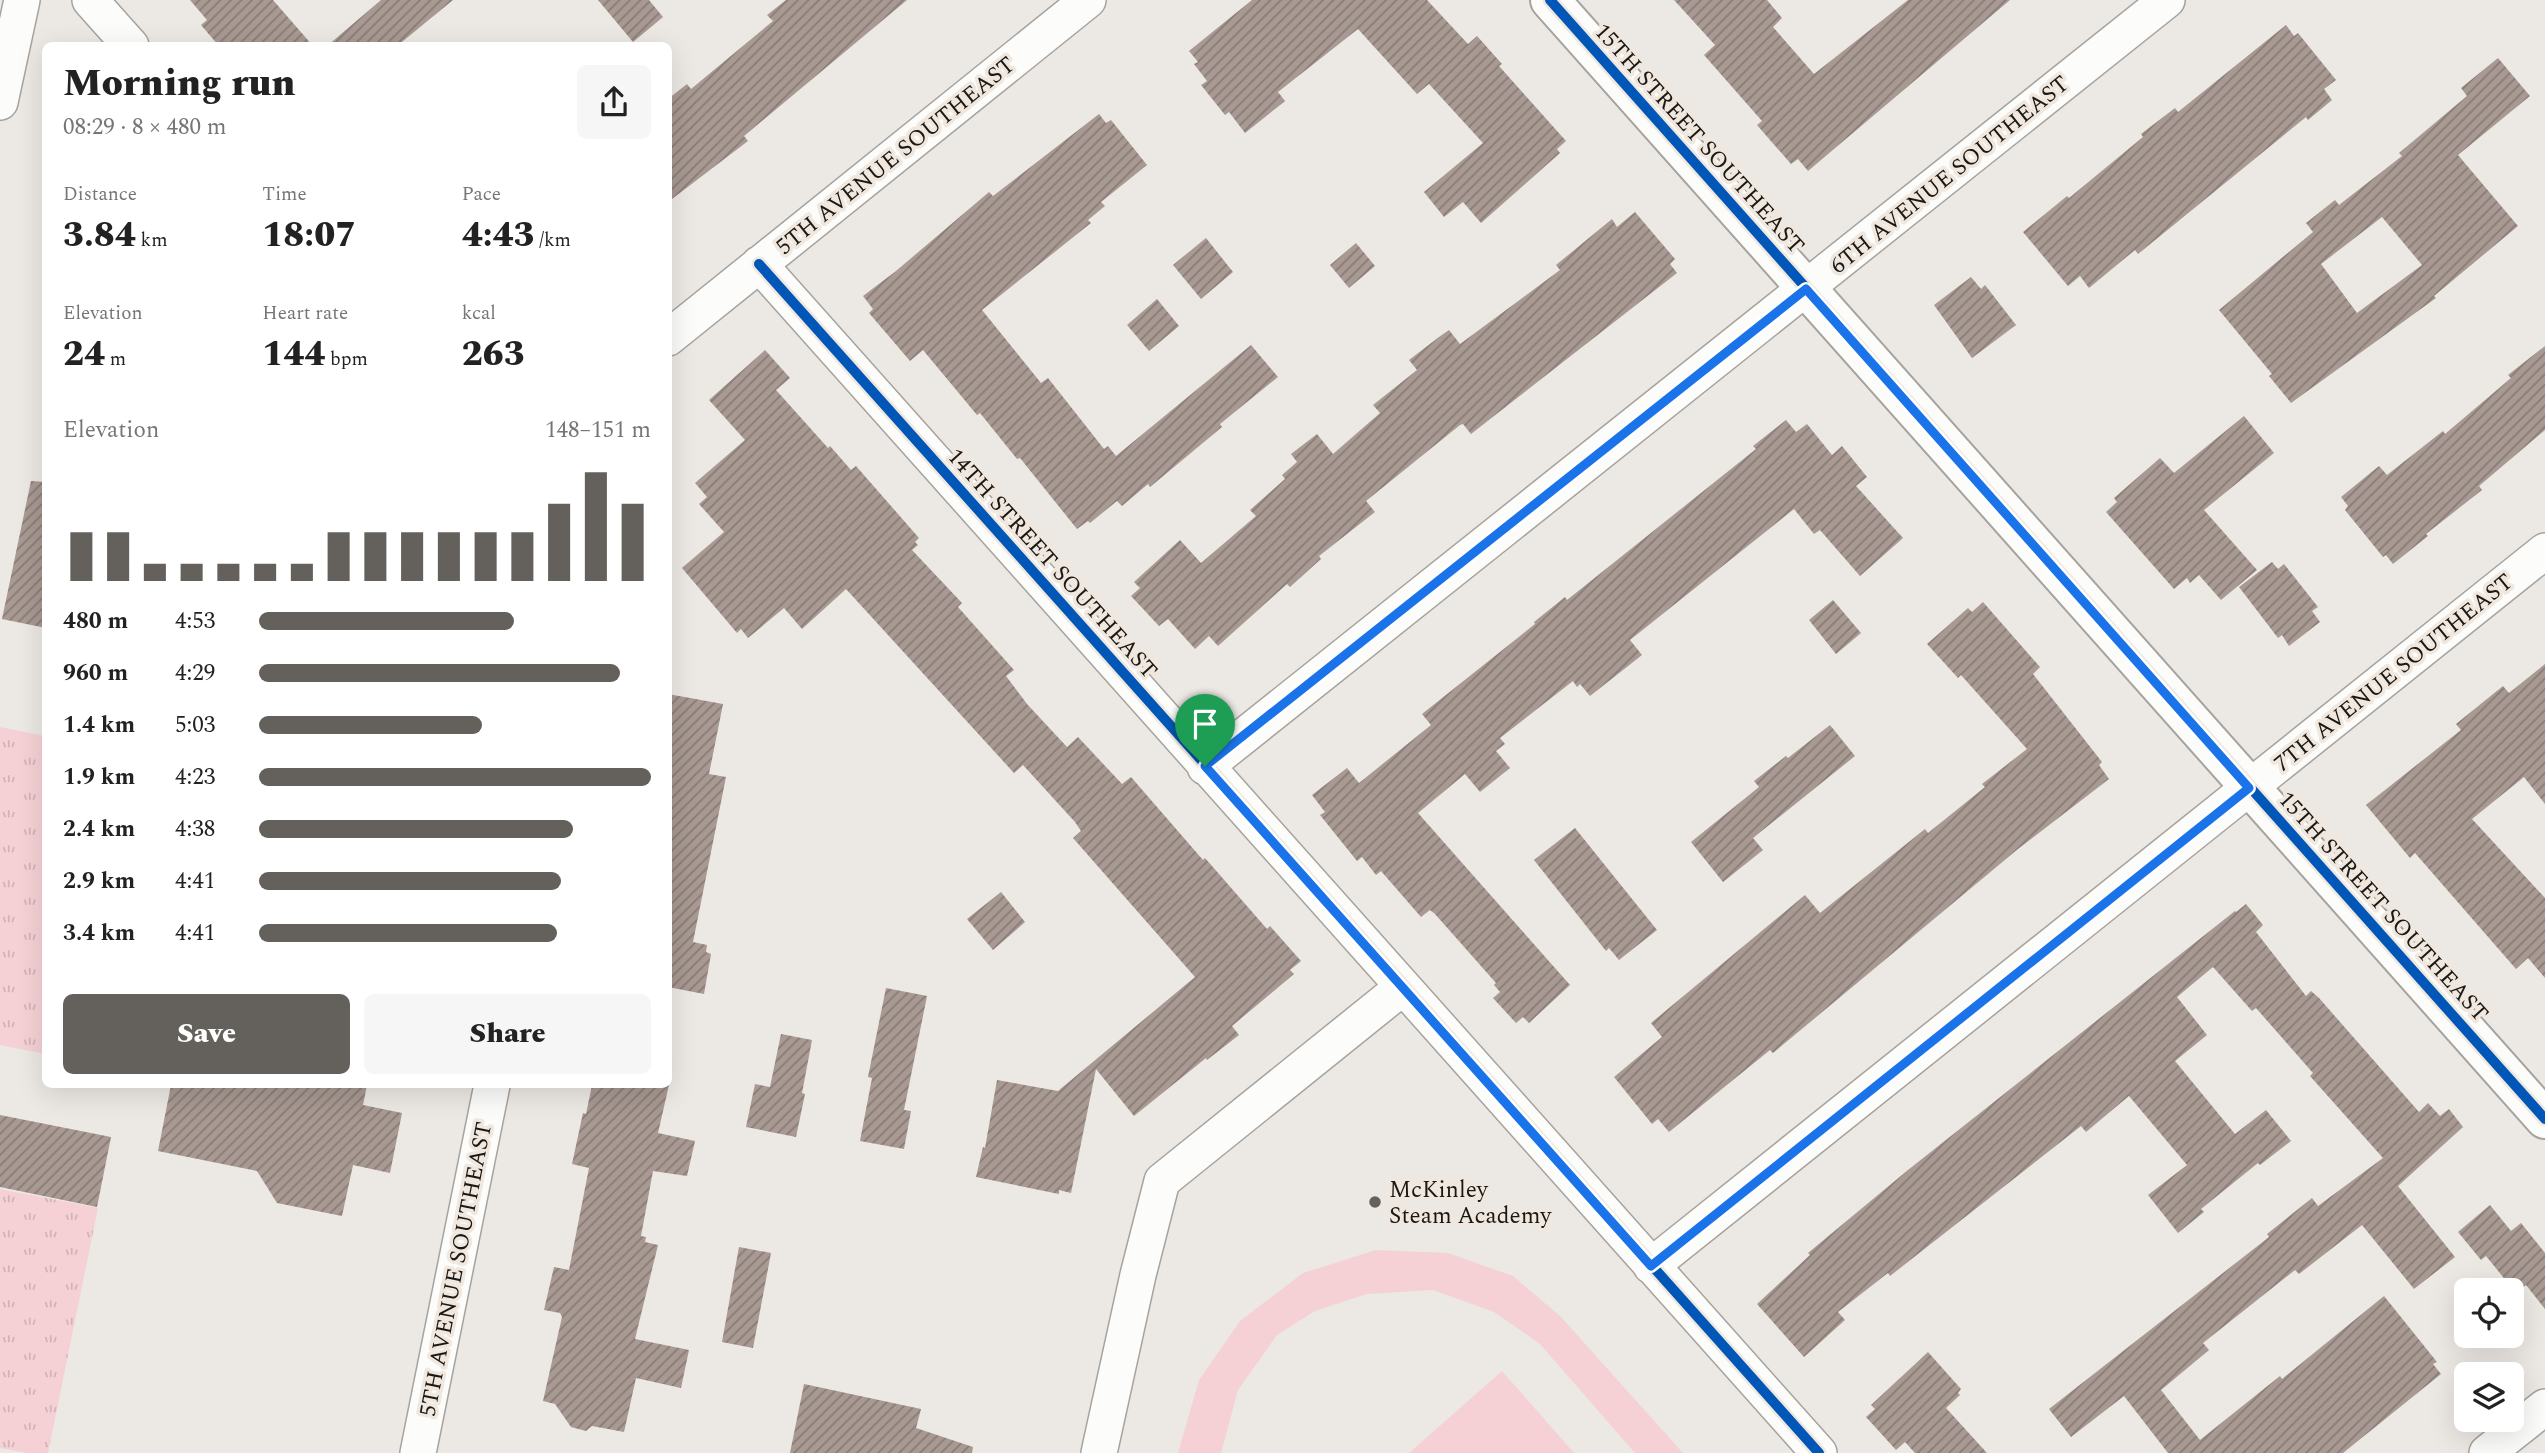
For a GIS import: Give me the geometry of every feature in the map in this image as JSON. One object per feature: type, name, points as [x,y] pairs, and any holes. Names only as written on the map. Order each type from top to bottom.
[{"type":"street","points":[[0,102],[22,0]]},
{"type":"street","points":[[90,0],[127,42]]},
{"type":"street","name":"5TH AVENUE SOUTHEAST","points":[[672,335],[1088,0]]},
{"type":"street","name":"15TH STREET SOUTHEAST","points":[[1550,0],[2545,1119]]},
{"type":"street","name":"6TH AVENUE SOUTHEAST","points":[[1205,766],[2167,0]]},
{"type":"street","name":"14TH STREET SOUTHEAST","points":[[759,264],[1819,1453]]},
{"type":"street","name":"7TH AVENUE SOUTHEAST","points":[[1651,1266],[2545,551]]},
{"type":"street","points":[[1099,1453],[1138,1275],[1162,1181],[1403,987]]},
{"type":"street","name":"5TH AVENUE SOUTHEAST","points":[[420,1453],[491,1088]]},
{"type":"street","points":[[2487,1453],[2545,1407]]},
{"type":"green space","points":[[0,727],[42,735],[42,1053],[0,1045]]},
{"type":"green space","points":[[0,1189],[98,1208],[48,1453],[27,1453],[0,1448]]},
{"type":"green space","points":[[1376,1250],[1448,1253],[1513,1276],[1561,1317],[1683,1453],[1635,1453],[1539,1343],[1494,1312],[1433,1290],[1367,1294],[1315,1311],[1277,1335],[1238,1390],[1221,1453],[1178,1453],[1199,1380],[1240,1321],[1303,1273]]},
{"type":"green space","points":[[1502,1371],[1574,1453],[1409,1453]]},
{"type":"building","points":[[190,0],[273,0],[310,42],[216,42],[201,25],[207,20]]},
{"type":"building","points":[[381,0],[453,0],[402,42],[332,42]]},
{"type":"building","points":[[598,0],[649,0],[663,17],[633,42]]},
{"type":"building","points":[[786,0],[907,0],[744,136],[748,141],[672,199],[672,96],[687,84],[691,89],[773,21],[767,15]]},
{"type":"building","points":[[1252,0],[1427,0],[1468,44],[1477,36],[1502,64],[1499,66],[1566,141],[1557,149],[1560,153],[1481,223],[1463,202],[1444,217],[1424,192],[1483,143],[1429,84],[1417,94],[1358,29],[1278,92],[1285,101],[1245,133],[1229,112],[1225,115],[1201,85],[1207,81],[1194,64],[1198,62],[1189,51]]},
{"type":"building","points":[[1674,0],[1767,0],[1782,18],[1773,27],[1814,74],[1908,0],[2010,0],[1808,171],[1798,159],[1791,164],[1757,125],[1762,121],[1704,55],[1715,45]]},
{"type":"building","points":[[2286,25],[2294,36],[2298,33],[2336,80],[2324,89],[2332,100],[2308,120],[2306,117],[2138,254],[2135,250],[2089,288],[2080,276],[2068,286],[2023,232],[2143,137],[2141,134],[2175,108],[2178,112]]},
{"type":"building","points":[[2498,58],[2530,96],[2458,155],[2518,226],[2434,296],[2436,298],[2291,403],[2269,376],[2272,374],[2219,310],[2313,232],[2306,223],[2335,200],[2339,205],[2402,156],[2399,153],[2467,96],[2461,88]],"holes":[[[2382,217],[2422,265],[2357,313],[2321,264]]]},
{"type":"building","points":[[1099,114],[1106,123],[1111,120],[1147,165],[1101,202],[1105,206],[1088,220],[1091,223],[982,310],[1041,383],[1048,378],[1104,449],[1108,446],[1116,456],[1251,345],[1278,377],[1220,424],[1222,427],[1150,487],[1148,484],[1122,506],[1117,501],[1090,523],[1088,521],[1077,529],[1020,458],[1017,459],[980,413],[977,415],[923,350],[910,361],[869,313],[873,309],[863,296],[989,192],[993,196]]},
{"type":"building","points":[[1635,212],[1675,259],[1670,264],[1677,273],[1471,434],[1463,424],[1460,425],[1366,501],[1375,512],[1319,556],[1321,559],[1290,587],[1287,584],[1218,646],[1209,636],[1195,649],[1168,619],[1159,626],[1131,596],[1140,588],[1134,582],[1180,540],[1201,563],[1256,516],[1250,510],[1285,479],[1282,475],[1297,462],[1291,454],[1317,434],[1333,454],[1380,413],[1373,405],[1417,370],[1409,360],[1439,337],[1449,330],[1460,344],[1560,270],[1556,265],[1612,219],[1617,227]]},
{"type":"building","points":[[1206,238],[1233,272],[1201,299],[1173,265]]},
{"type":"building","points":[[1356,243],[1375,266],[1349,288],[1330,265]]},
{"type":"building","points":[[1971,277],[1981,289],[1985,285],[2016,325],[1972,358],[1934,305]]},
{"type":"building","points":[[1157,299],[1179,326],[1149,351],[1127,325]]},
{"type":"building","points":[[2545,346],[2545,430],[2479,486],[2482,490],[2393,564],[2386,555],[2383,557],[2345,510],[2348,506],[2341,497],[2379,466],[2387,475],[2443,431],[2445,434],[2511,378],[2508,375]]},
{"type":"building","points":[[765,350],[790,378],[776,390],[851,470],[856,466],[919,538],[915,542],[918,545],[912,550],[962,603],[958,607],[1014,670],[1006,676],[1027,704],[1067,747],[1078,737],[1122,784],[1131,777],[1203,860],[1205,858],[1267,929],[1270,926],[1301,961],[1290,970],[1294,974],[1232,1026],[1239,1035],[1134,1116],[1096,1069],[1071,1193],[1059,1190],[1059,1194],[976,1177],[983,1147],[985,1148],[997,1080],[1058,1091],[1195,977],[1073,838],[1081,831],[1075,822],[1023,765],[1014,773],[846,589],[802,629],[784,608],[748,638],[741,629],[737,633],[682,568],[724,532],[699,504],[707,497],[695,483],[745,440],[709,400]]},
{"type":"building","points":[[2244,416],[2274,453],[2204,510],[2257,570],[2221,600],[2199,575],[2190,583],[2187,578],[2174,589],[2106,512],[2117,502],[2114,498],[2160,458],[2174,473]]},
{"type":"building","points":[[1786,420],[1796,432],[1807,424],[1832,455],[1842,446],[1867,477],[1856,486],[1903,538],[1860,576],[1820,530],[1814,534],[1794,509],[1630,640],[1642,655],[1590,696],[1580,684],[1577,687],[1573,681],[1500,738],[1505,744],[1496,751],[1510,768],[1480,792],[1465,774],[1418,813],[1570,985],[1529,1023],[1523,1017],[1516,1023],[1493,998],[1500,992],[1494,985],[1496,983],[1435,914],[1430,910],[1421,917],[1381,871],[1376,875],[1362,857],[1357,861],[1320,815],[1325,812],[1312,795],[1347,768],[1359,783],[1431,725],[1422,714],[1565,597],[1567,600],[1756,449],[1753,446]]},
{"type":"building","points":[[31,481],[42,482],[42,627],[2,619]]},
{"type":"building","points":[[2272,562],[2278,569],[2284,564],[2318,607],[2312,611],[2320,622],[2289,646],[2282,635],[2278,638],[2239,587]]},
{"type":"building","points":[[1833,600],[1861,633],[1836,654],[1809,620]]},
{"type":"building","points":[[1983,602],[2040,667],[2033,674],[2102,762],[2099,765],[2109,779],[2018,849],[1773,1053],[1770,1050],[1669,1132],[1658,1119],[1652,1124],[1614,1077],[1662,1037],[1651,1023],[1805,895],[1820,913],[1925,829],[1928,833],[1985,787],[1982,784],[2027,749],[1961,675],[1958,678],[1927,644],[1968,608],[1972,612]]},
{"type":"building","points":[[2545,664],[2545,804],[2524,777],[2472,819],[2545,898],[2545,978],[2528,958],[2516,969],[2415,853],[2410,858],[2366,805],[2461,730],[2456,724],[2503,686],[2509,693]]},
{"type":"building","points":[[672,695],[723,704],[709,774],[726,777],[693,942],[707,945],[706,952],[711,954],[704,994],[672,988]]},
{"type":"building","points":[[1830,725],[1855,756],[1753,838],[1763,850],[1723,882],[1691,842],[1759,787],[1754,781]]},
{"type":"building","points":[[1575,828],[1657,930],[1619,960],[1609,948],[1606,951],[1534,860]]},
{"type":"building","points":[[1001,892],[1025,922],[993,950],[967,919]]},
{"type":"building","points":[[2246,904],[2263,925],[2256,932],[2306,996],[2311,991],[2319,998],[2419,1112],[2428,1103],[2440,1116],[2449,1109],[2463,1127],[2398,1186],[2455,1257],[2414,1289],[2362,1225],[2299,1274],[2295,1270],[2203,1343],[2209,1350],[2161,1390],[2200,1440],[2280,1376],[2282,1379],[2384,1296],[2437,1362],[2433,1364],[2441,1374],[2343,1453],[2168,1453],[2124,1396],[2071,1437],[2049,1409],[2269,1237],[2267,1234],[2312,1198],[2318,1206],[2383,1158],[2310,1076],[2313,1073],[2256,1008],[2252,1011],[2213,967],[2177,997],[2207,1035],[2175,1061],[2235,1134],[2266,1110],[2291,1141],[2260,1165],[2258,1163],[2201,1209],[2204,1212],[2178,1233],[2148,1195],[2187,1165],[2129,1096],[2086,1132],[2081,1126],[1890,1276],[1888,1273],[1838,1312],[1845,1320],[1804,1357],[1757,1304],[1810,1255],[1808,1253],[1908,1170]]},
{"type":"building","points":[[886,988],[927,996],[904,1110],[911,1111],[904,1149],[860,1141],[872,1078],[868,1077]]},
{"type":"building","points":[[781,1034],[812,1040],[796,1137],[746,1127],[755,1084],[770,1087]]},
{"type":"building","points":[[170,1088],[366,1088],[363,1105],[402,1113],[390,1173],[353,1165],[342,1216],[277,1203],[257,1171],[158,1151]]},
{"type":"building","points":[[591,1088],[668,1088],[658,1133],[695,1141],[687,1176],[653,1171],[641,1236],[646,1237],[645,1242],[658,1245],[635,1339],[689,1350],[681,1388],[636,1378],[624,1432],[592,1426],[586,1431],[571,1427],[555,1404],[543,1401],[562,1317],[560,1313],[544,1310],[554,1267],[569,1270],[589,1168],[572,1164],[583,1113],[586,1114]]},
{"type":"building","points":[[0,1115],[111,1137],[97,1207],[0,1187]]},
{"type":"building","points":[[2490,1205],[2511,1231],[2521,1223],[2545,1253],[2545,1309],[2526,1285],[2524,1287],[2524,1278],[2504,1278],[2486,1256],[2481,1260],[2458,1232]]},
{"type":"building","points":[[739,1247],[771,1253],[753,1348],[722,1342]]},
{"type":"building","points":[[1928,1352],[1961,1389],[1958,1393],[1960,1395],[1946,1408],[1987,1453],[1915,1453],[1905,1442],[1896,1450],[1866,1417],[1875,1409],[1871,1405]]},
{"type":"building","points":[[804,1384],[921,1409],[916,1428],[973,1447],[972,1453],[790,1453]]},
{"type":"cycle path","points":[[1550,0],[2545,1119]]},
{"type":"cycle path","points":[[759,264],[1819,1453]]},
{"type":"place","name":"McKinley Steam Academy","points":[[1375,1202]]},
{"type":"route","points":[[1806,289],[2029,537],[2249,788],[1651,1266],[1205,766],[1806,289]]}]
